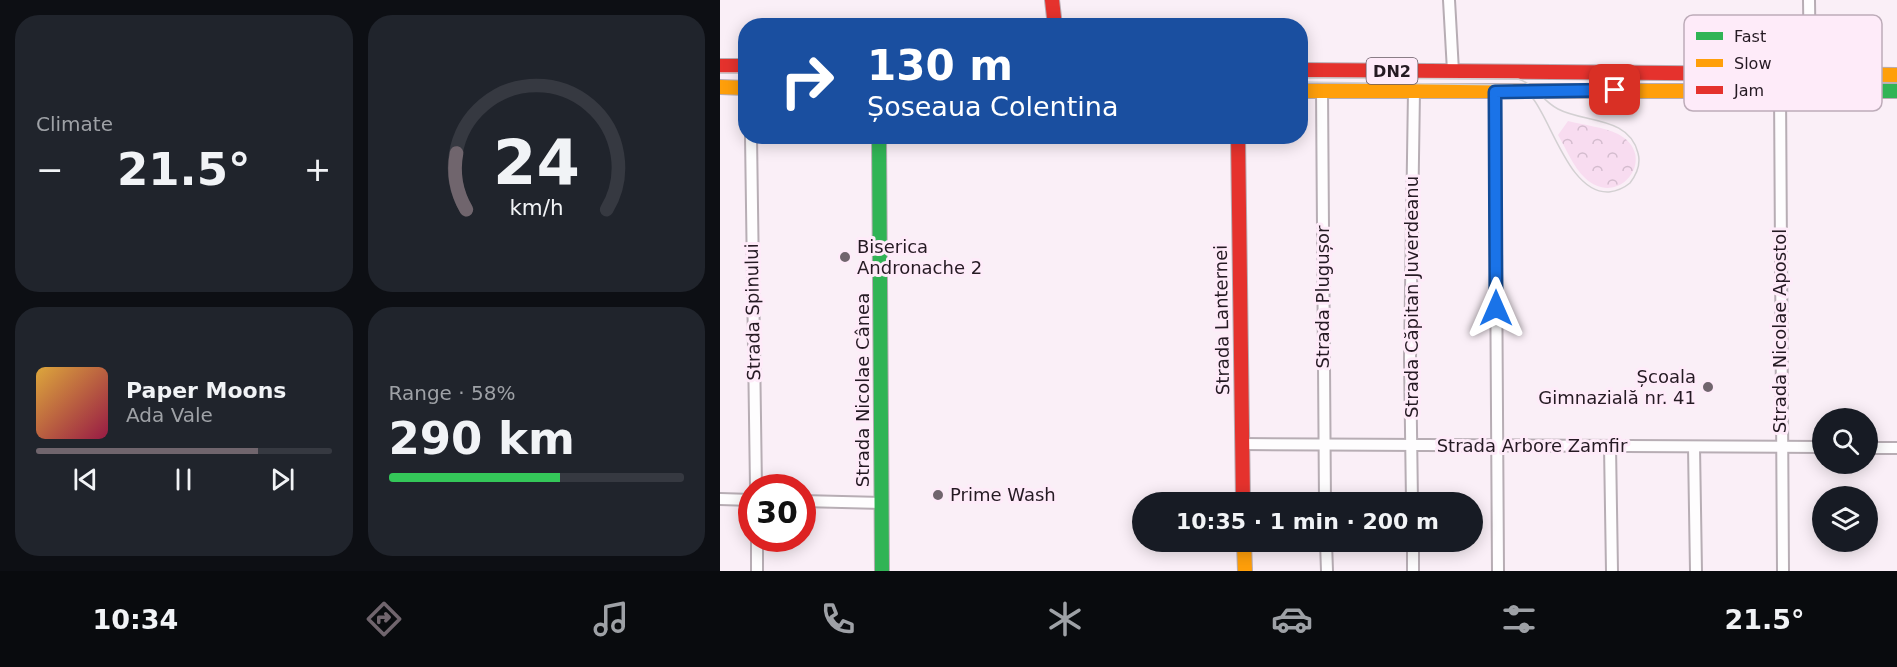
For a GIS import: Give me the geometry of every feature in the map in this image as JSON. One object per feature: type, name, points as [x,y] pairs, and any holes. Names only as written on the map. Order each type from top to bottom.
[{"type":"main road","points":[[1052,0],[1053,18]]},
{"type":"main road","points":[[720,66],[738,66]]},
{"type":"main road","name":"DN2","points":[[1308,70],[1684,74]]},
{"type":"main road","points":[[720,87],[738,88]]},
{"type":"main road","name":"DN2","points":[[1308,91],[1684,91]]},
{"type":"main road","name":"DN2","points":[[1882,91],[1897,91]]},
{"type":"main road","name":"Strada Nicolae Cânea","points":[[879,144],[882,571]]},
{"type":"main road","name":"Strada Lanternei","points":[[1238,144],[1243,492]]},
{"type":"main road","points":[[1244,552],[1245,571]]},
{"type":"street","points":[[1449,0],[1453,71]]},
{"type":"street","points":[[1809,0],[1809,15]]},
{"type":"street","name":"Strada Plugușor","points":[[1322,91],[1325,492]]},
{"type":"street","name":"Strada Căpitan Juverdeanu","points":[[1412,492],[1410,358],[1414,91]]},
{"type":"street","points":[[1495,92],[1497,571]]},
{"type":"street","name":"Strada Nicolae Apostol","points":[[1780,111],[1783,571]]},
{"type":"street","name":"Strada Spinului","points":[[751,144],[756,474]]},
{"type":"street","name":"Strada Arbore Zamfir","points":[[1242,444],[1812,447]]},
{"type":"street","points":[[1610,446],[1612,571]]},
{"type":"street","points":[[1694,447],[1696,571]]},
{"type":"street","points":[[1878,448],[1897,448]]},
{"type":"street","points":[[720,499],[738,500]]},
{"type":"street","points":[[816,501],[882,503]]},
{"type":"street","points":[[757,552],[758,571]]},
{"type":"street","points":[[1326,552],[1327,571]]},
{"type":"street","points":[[1413,552],[1413,571]]},
{"type":"green space","points":[[1568,121],[1618,134],[1630,144],[1635,155],[1635,166],[1630,176],[1621,184],[1610,188],[1598,186],[1585,178],[1573,163],[1558,135]]},
{"type":"tram line","points":[[720,73],[738,73]]},
{"type":"tram line","points":[[1308,78],[1518,79],[1524,81],[1558,109],[1604,122],[1625,132],[1633,141],[1638,153],[1638,169],[1630,183],[1623,188],[1609,192],[1596,190],[1574,171],[1534,100],[1530,95],[1512,85],[1308,82]]},
{"type":"traffic: fast","points":[[1882,91],[1897,91]]},
{"type":"traffic: fast","points":[[879,144],[882,571]]},
{"type":"traffic: slow","points":[[1882,75],[1897,75]]},
{"type":"traffic: slow","points":[[720,87],[738,88]]},
{"type":"traffic: slow","points":[[1308,91],[1684,91]]},
{"type":"traffic: slow","points":[[1244,552],[1245,571]]},
{"type":"traffic: jam","points":[[1052,0],[1054,18]]},
{"type":"traffic: jam","points":[[720,66],[738,66]]},
{"type":"traffic: jam","points":[[1308,70],[1684,73]]},
{"type":"traffic: jam","points":[[1238,144],[1243,492]]},
{"type":"place","name":"Biserica Andronache 2","points":[[845,257]]},
{"type":"place","name":"Școala Gimnazială nr. 41","points":[[1708,387]]},
{"type":"place","name":"Prime Wash","points":[[938,495]]},
{"type":"route","points":[[1496,308],[1495,92],[1615,90]]}]
